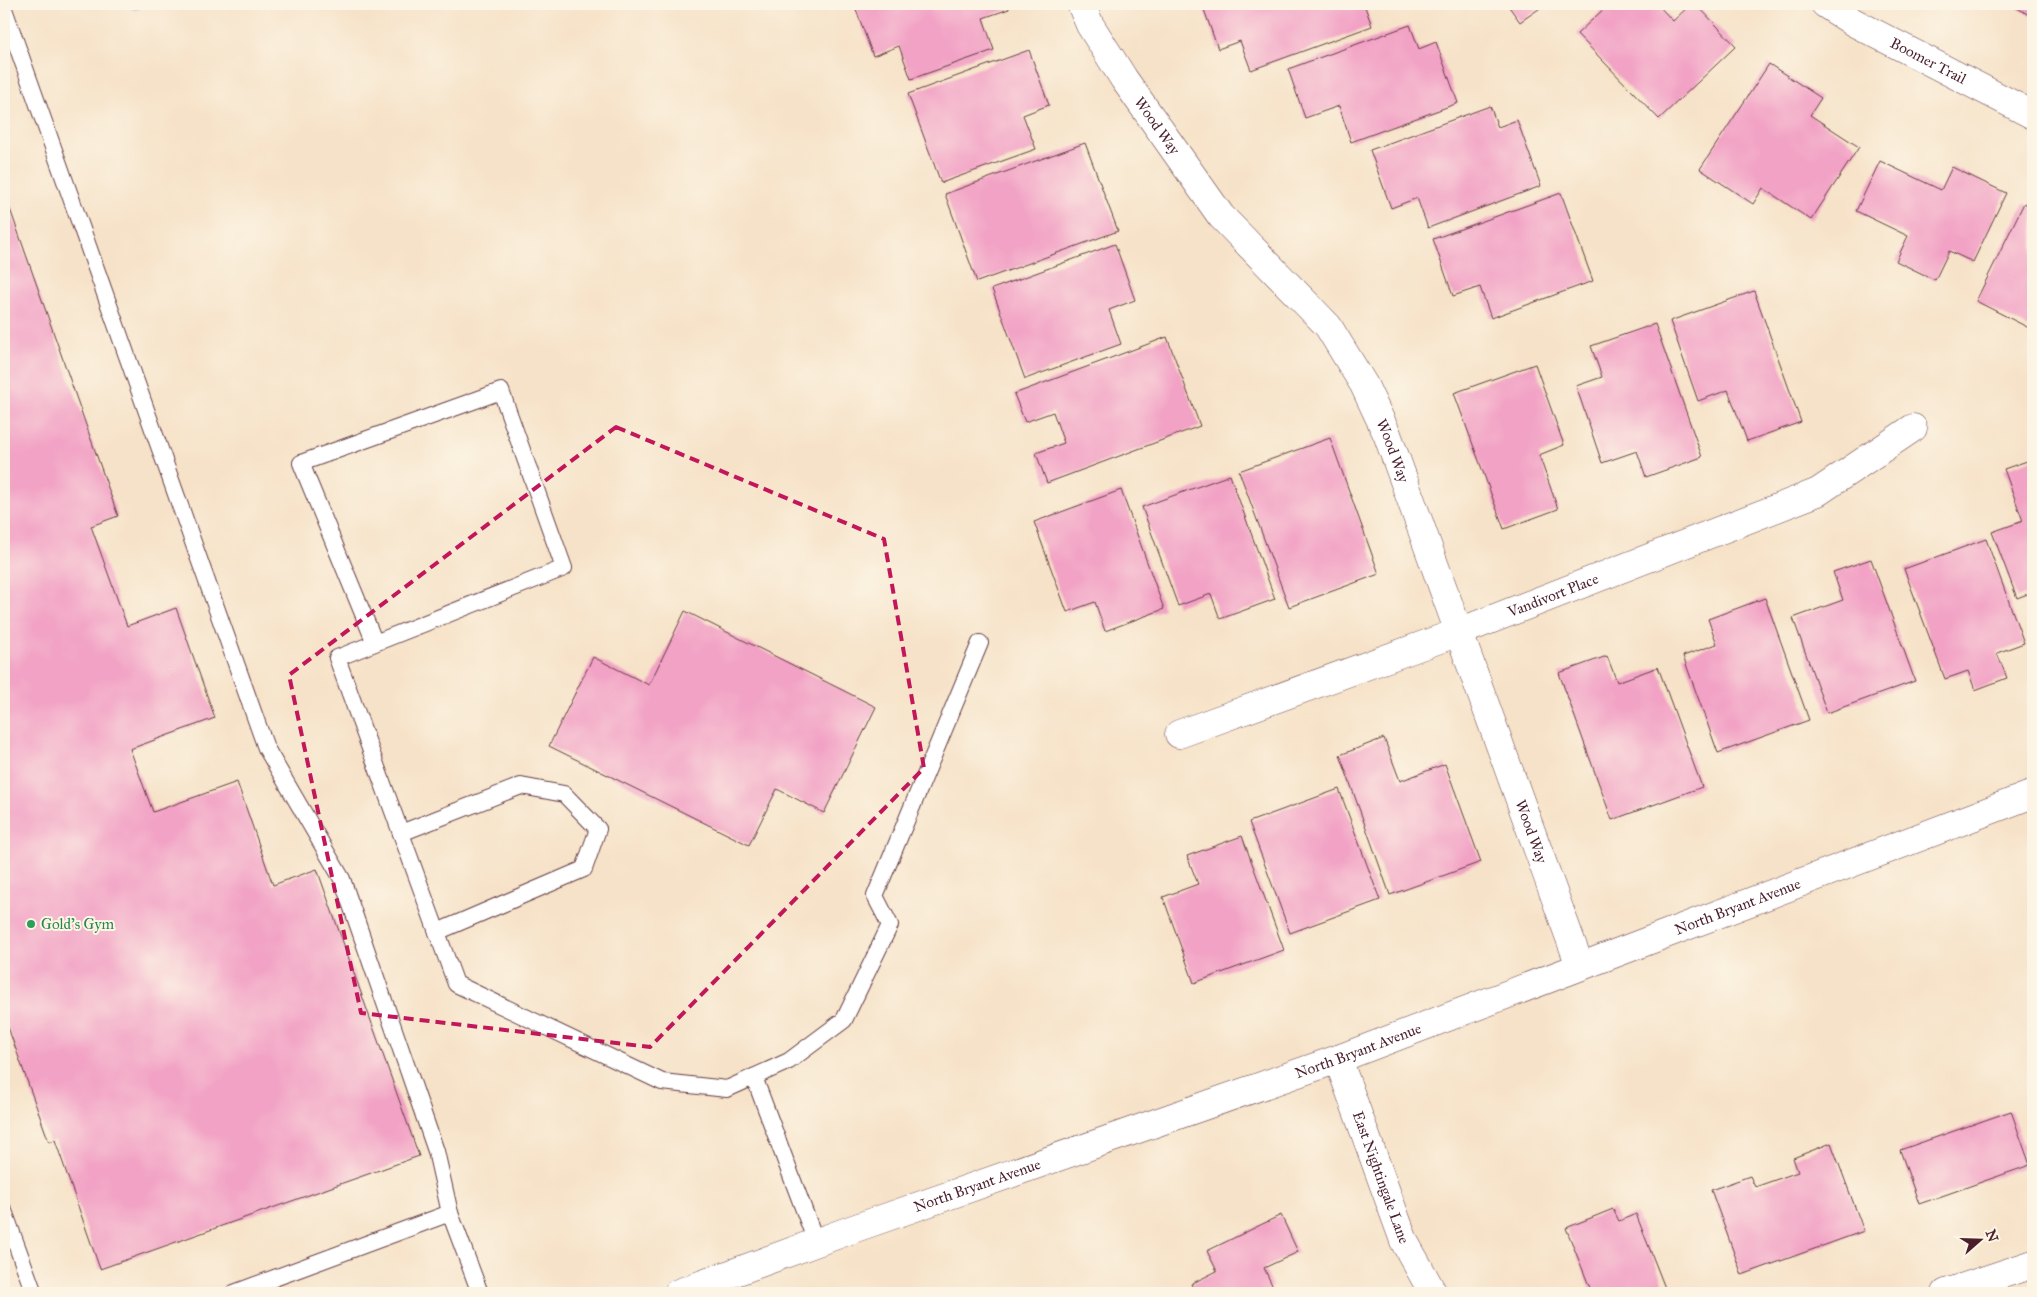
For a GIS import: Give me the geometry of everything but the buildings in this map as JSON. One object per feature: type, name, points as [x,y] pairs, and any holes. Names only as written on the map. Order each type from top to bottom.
[{"type":"street","name":"Wood Way","points":[[1081,4],[1090,25],[1124,79],[1222,216],[1328,326],[1364,384],[1387,434],[1580,966]]},
{"type":"street","name":"Boomer Trail","points":[[1825,4],[1852,22],[2033,115]]},
{"type":"street","name":"Vandivort Place","points":[[1179,734],[1459,632],[1818,492],[1913,428]]},
{"type":"street","name":"North Bryant Avenue","points":[[678,1293],[816,1242],[1338,1059],[2033,794]]},
{"type":"street","name":"East Nightingale Lane","points":[[1338,1059],[1404,1241],[1433,1293]]},
{"type":"street","points":[[1946,1293],[2033,1264]]},
{"type":"lane","points":[[4,9],[266,748],[342,879],[436,1151],[450,1213],[480,1293]]},
{"type":"lane","points":[[375,643],[302,463],[500,390],[564,568],[375,643],[337,658],[456,984],[662,1082],[727,1088],[789,1060],[844,1020],[890,925],[875,896],[980,643]]},
{"type":"lane","points":[[400,833],[521,786],[564,794],[598,829],[584,869],[437,932]]},
{"type":"lane","points":[[754,1077],[816,1242]]},
{"type":"lane","points":[[4,1211],[9,1243],[34,1293]]},
{"type":"lane","points":[[234,1293],[450,1213]]},
{"type":"highlighted area","points":[[616,427],[884,539],[924,768],[650,1047],[361,1013],[289,675]]},
{"type":"place","name":"Gold's Gym","points":[[31,924]]}]
